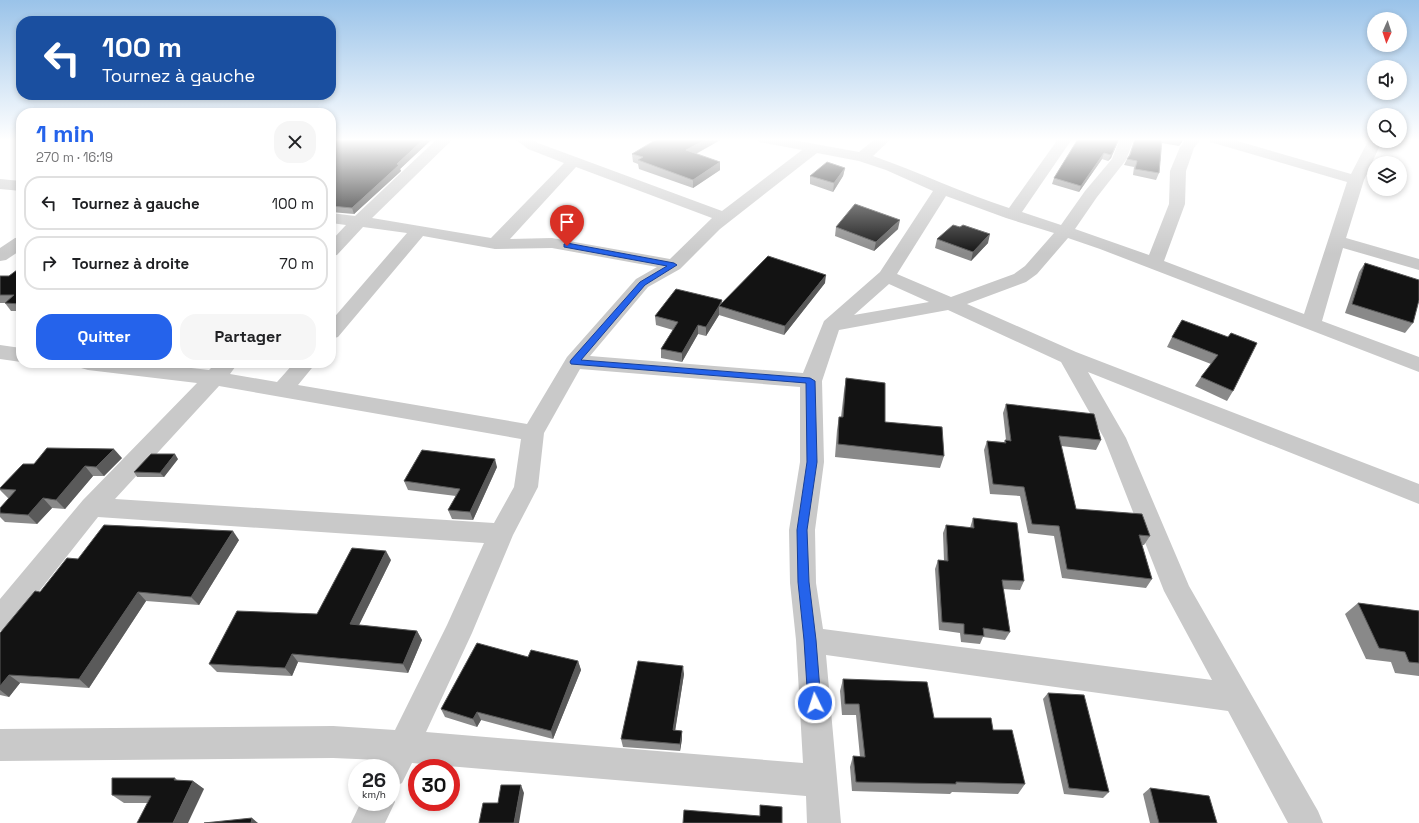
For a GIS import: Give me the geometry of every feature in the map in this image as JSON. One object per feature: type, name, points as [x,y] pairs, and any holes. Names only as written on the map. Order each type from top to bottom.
[{"type":"street","points":[[336,246],[404,177]]},
{"type":"street","points":[[495,244],[558,177]]},
{"type":"street","points":[[618,177],[724,217]]},
{"type":"street","points":[[0,745],[332,742],[397,759],[458,633],[501,534],[526,487],[533,433],[574,362],[642,283],[674,265],[724,217],[776,177]]},
{"type":"street","points":[[917,177],[966,199],[1106,245],[1419,365]]},
{"type":"street","points":[[1012,215],[1038,177]]},
{"type":"street","points":[[831,325],[950,304],[1020,278],[1031,270],[1064,232],[1105,177]]},
{"type":"street","points":[[1154,264],[1177,204],[1178,177]]},
{"type":"street","points":[[1311,323],[1356,180],[1347,177]]},
{"type":"street","points":[[0,184],[16,186]]},
{"type":"street","points":[[824,823],[810,640],[803,582],[802,530],[812,462],[810,381],[831,325],[887,276],[943,188]]},
{"type":"street","points":[[336,219],[419,230],[495,244],[552,243],[674,265]]},
{"type":"street","points":[[336,328],[419,230]]},
{"type":"street","points":[[1337,241],[1419,265]]},
{"type":"street","points":[[0,256],[16,245]]},
{"type":"street","points":[[887,276],[1069,357],[1419,494]]},
{"type":"street","points":[[973,295],[983,319]]},
{"type":"street","points":[[0,352],[16,354]]},
{"type":"street","points":[[1069,357],[1115,438],[1178,591],[1306,823]]},
{"type":"street","points":[[574,362],[810,381]]},
{"type":"street","points":[[171,368],[221,371],[283,389],[533,433]]},
{"type":"street","points":[[283,389],[302,368]]},
{"type":"street","points":[[0,619],[92,507],[221,371]]},
{"type":"street","points":[[92,507],[501,534]]},
{"type":"street","points":[[810,640],[1236,698]]},
{"type":"street","points":[[400,759],[820,780]]},
{"type":"street","points":[[368,823],[374,811]]},
{"type":"building","points":[[336,177],[385,177],[352,208],[336,206]]},
{"type":"building","points":[[686,177],[697,177],[693,180]]},
{"type":"building","points":[[815,177],[838,177],[834,183]]},
{"type":"building","points":[[1054,177],[1087,177],[1081,186]]},
{"type":"building","points":[[855,204],[900,220],[876,242],[836,227]]},
{"type":"building","points":[[953,225],[960,227],[963,225],[990,234],[973,252],[937,239]]},
{"type":"building","points":[[768,256],[826,275],[785,326],[719,306]]},
{"type":"building","points":[[1365,263],[1419,280],[1419,300],[1413,323],[1352,304]]},
{"type":"building","points":[[16,271],[16,304],[5,303],[14,295],[0,295],[0,276],[9,276]]},
{"type":"building","points":[[676,289],[722,300],[706,327],[698,325],[682,353],[661,349],[678,322],[655,316]]},
{"type":"building","points":[[1182,320],[1228,337],[1231,333],[1257,343],[1233,391],[1201,377],[1218,355],[1172,337]]},
{"type":"building","points":[[846,378],[885,383],[885,422],[942,427],[944,456],[838,444],[839,417],[843,417]]},
{"type":"building","points":[[1006,404],[1094,414],[1101,440],[1059,436],[1076,509],[1142,514],[1150,536],[1139,535],[1152,579],[1067,569],[1059,526],[1032,524],[1024,487],[993,484],[987,441],[1006,443],[1005,440],[1011,441]]},
{"type":"building","points":[[47,448],[114,449],[96,467],[85,466],[56,500],[43,498],[28,515],[0,513],[0,508],[16,490],[0,488],[23,464],[34,464]]},
{"type":"building","points":[[422,450],[495,459],[470,512],[448,510],[460,489],[404,481]]},
{"type":"building","points":[[151,454],[175,454],[160,473],[134,472]]},
{"type":"building","points":[[973,518],[1017,523],[1024,581],[1002,580],[1010,632],[983,628],[984,636],[964,634],[964,624],[942,622],[938,560],[948,561],[946,525],[974,528]]},
{"type":"building","points":[[104,525],[233,531],[191,597],[138,592],[79,679],[9,675],[0,686],[0,633],[35,591],[40,592],[67,558],[78,559]]},
{"type":"building","points":[[352,548],[386,551],[350,624],[417,631],[403,664],[292,654],[285,668],[209,664],[237,611],[317,614]]},
{"type":"building","points":[[1358,603],[1419,611],[1419,663],[1409,662],[1405,652],[1379,648]]},
{"type":"building","points":[[477,643],[528,657],[531,650],[578,661],[551,731],[477,712],[473,719],[441,709]]},
{"type":"building","points":[[638,661],[683,666],[673,730],[682,731],[680,744],[621,739]]},
{"type":"building","points":[[843,679],[927,682],[934,718],[991,718],[993,730],[1012,730],[1025,784],[856,782],[853,756],[865,757],[859,704],[845,704]]},
{"type":"building","points":[[1048,693],[1084,695],[1109,792],[1069,788]]},
{"type":"building","points":[[112,778],[175,778],[174,780],[193,781],[173,823],[137,823],[151,796],[112,795]]},
{"type":"building","points":[[501,785],[521,785],[514,823],[479,823],[483,803],[498,803]]},
{"type":"building","points":[[1150,788],[1209,796],[1217,823],[1159,823]]},
{"type":"building","points":[[760,805],[782,807],[782,823],[683,823],[684,810],[760,816]]},
{"type":"building","points":[[252,818],[251,823],[204,823]]},
{"type":"route","points":[[567,246],[674,265],[642,283],[574,362],[810,381],[812,462],[802,530],[803,582],[810,640],[815,703]]}]
